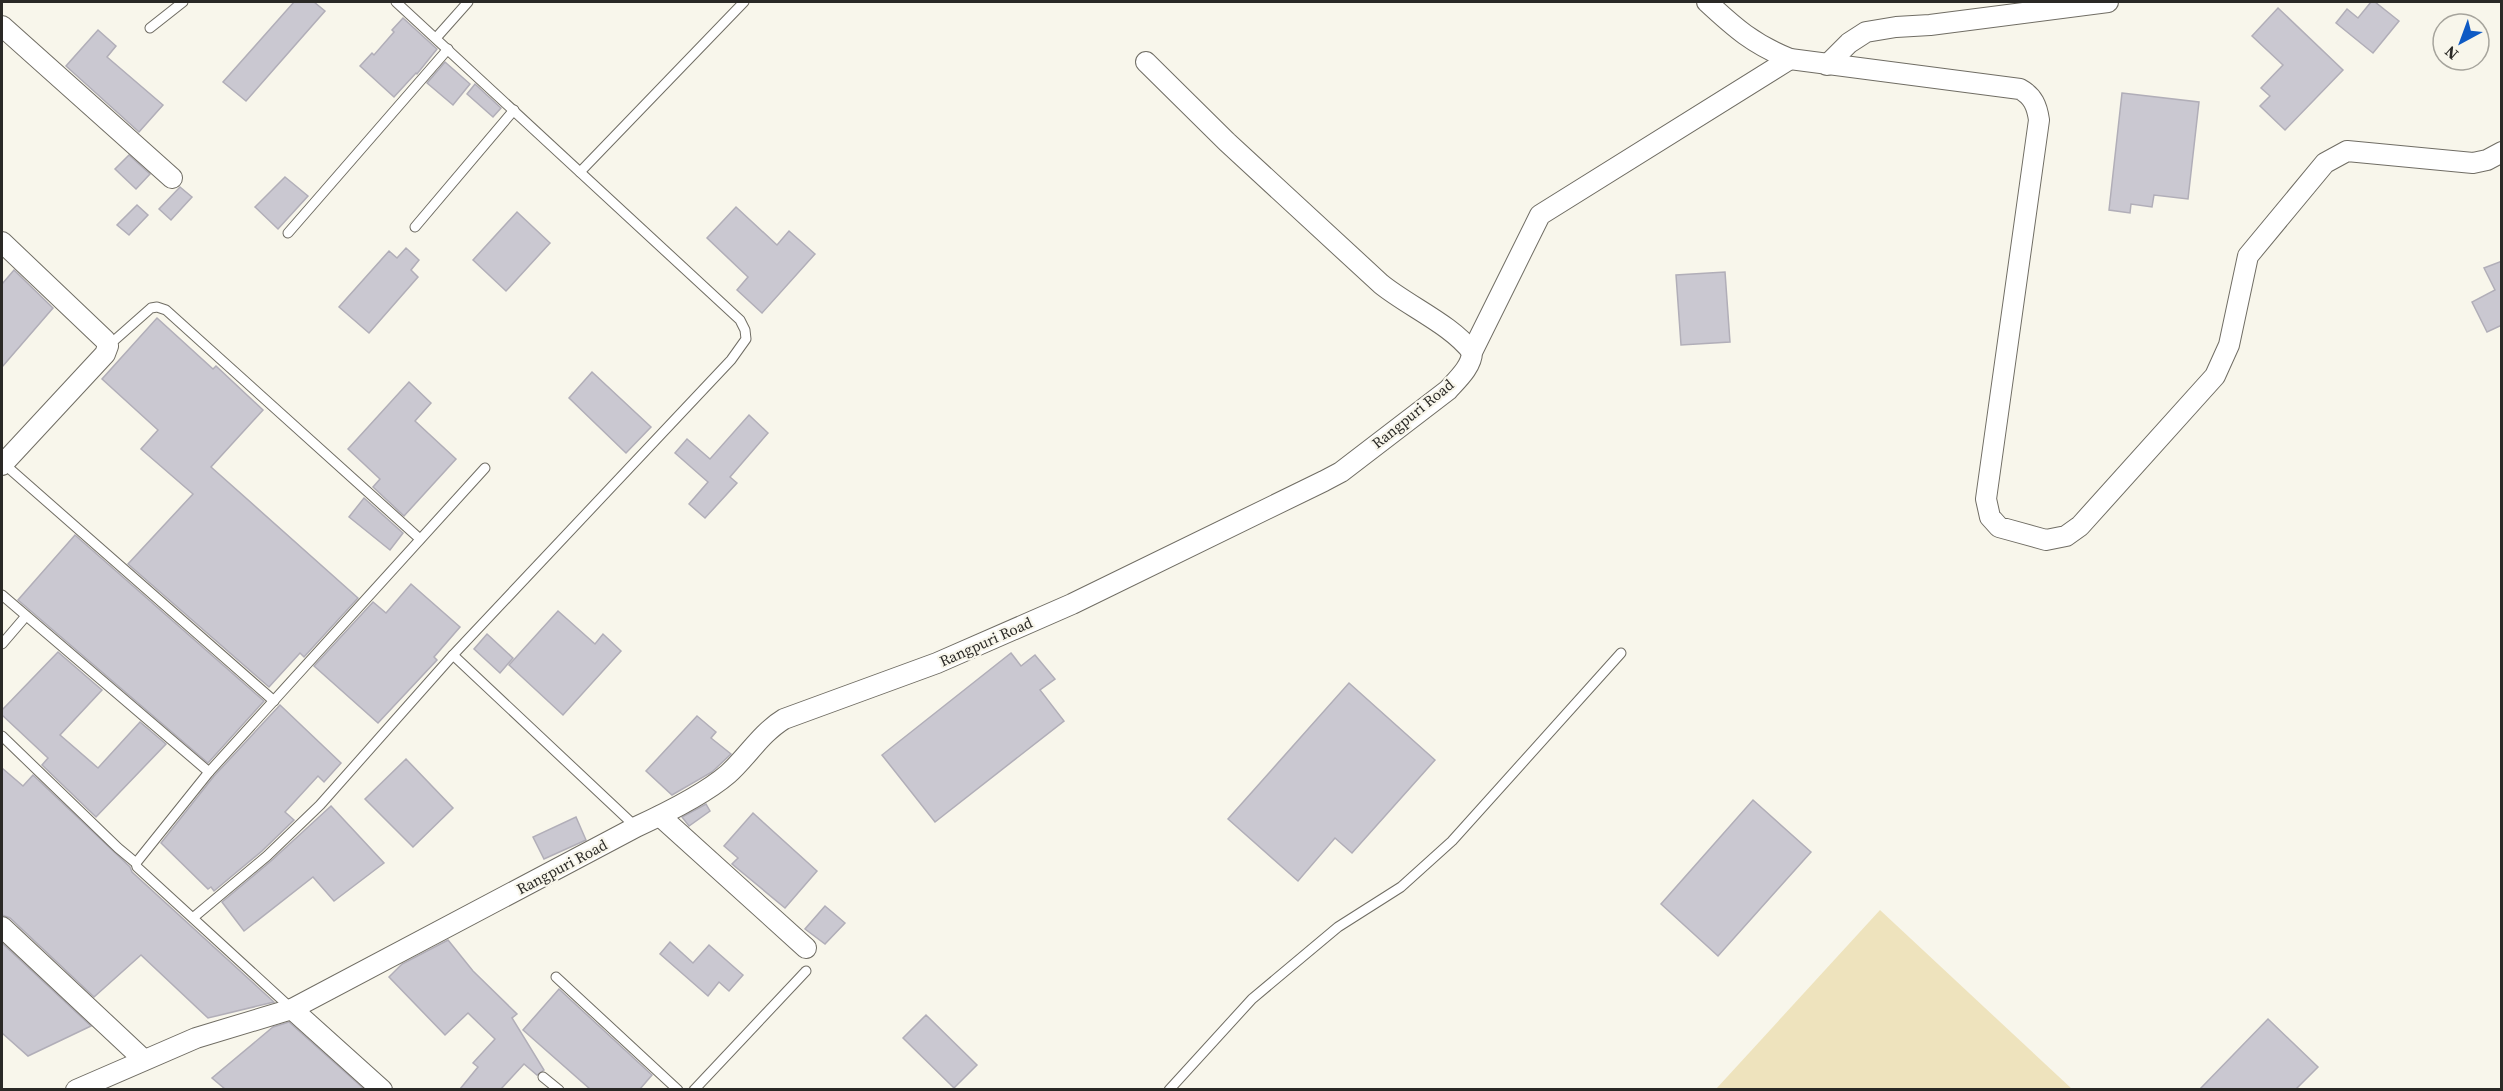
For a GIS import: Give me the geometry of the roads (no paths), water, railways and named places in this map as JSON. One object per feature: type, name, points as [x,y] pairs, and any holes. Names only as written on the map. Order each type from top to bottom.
[{"type":"street","points":[[1707,2],[1742,34],[1790,59],[2020,89],[2034,101],[2039,120],[1986,499],[1990,517],[1999,527],[2046,540],[2066,536],[2080,526],[2215,376],[2229,345],[2248,256],[2325,163],[2347,151],[2473,164],[2502,152]]},
{"type":"street","points":[[1827,65],[1849,43],[1866,32],[2108,2]]},
{"type":"street","points":[[2,26],[172,178]]},
{"type":"street","name":"Rangpuri Road","points":[[76,1089],[196,1038],[292,1009],[660,816],[729,773],[770,730],[784,719],[937,663],[1061,609],[1341,472],[1448,390],[1472,359],[1472,352],[1540,215],[1790,59]]},
{"type":"street","points":[[1146,62],[1239,153],[1381,284],[1400,300],[1457,335],[1472,352]]},
{"type":"street","points":[[2,242],[105,340],[108,346],[105,354],[2,463]]},
{"type":"street","points":[[660,816],[806,948]]},
{"type":"street","points":[[2,927],[144,1060]]},
{"type":"street","points":[[292,1009],[382,1089]]},
{"type":"lane","points":[[150,28],[183,2]]},
{"type":"lane","points":[[194,917],[252,869],[320,805],[453,655],[731,360],[746,339],[740,320],[396,2]]},
{"type":"lane","points":[[436,38],[468,2]]},
{"type":"lane","points":[[580,171],[744,2]]},
{"type":"lane","points":[[288,233],[448,49]]},
{"type":"lane","points":[[414,227],[514,110]]},
{"type":"lane","points":[[108,346],[151,308],[166,310],[420,539]]},
{"type":"lane","points":[[2,463],[274,701]]},
{"type":"lane","points":[[136,863],[209,772],[485,468]]},
{"type":"lane","points":[[2,595],[209,772]]},
{"type":"lane","points":[[2,644],[26,615]]},
{"type":"lane","points":[[1169,1089],[1252,999],[1338,927],[1401,887],[1452,841],[1621,653]]},
{"type":"lane","points":[[453,655],[636,827]]},
{"type":"lane","points":[[2,736],[118,849],[136,863],[137,867],[292,1009]]},
{"type":"lane","points":[[694,1089],[806,971]]},
{"type":"lane","points":[[556,977],[678,1089]]},
{"type":"lane","points":[[543,1077],[559,1089]]}]
